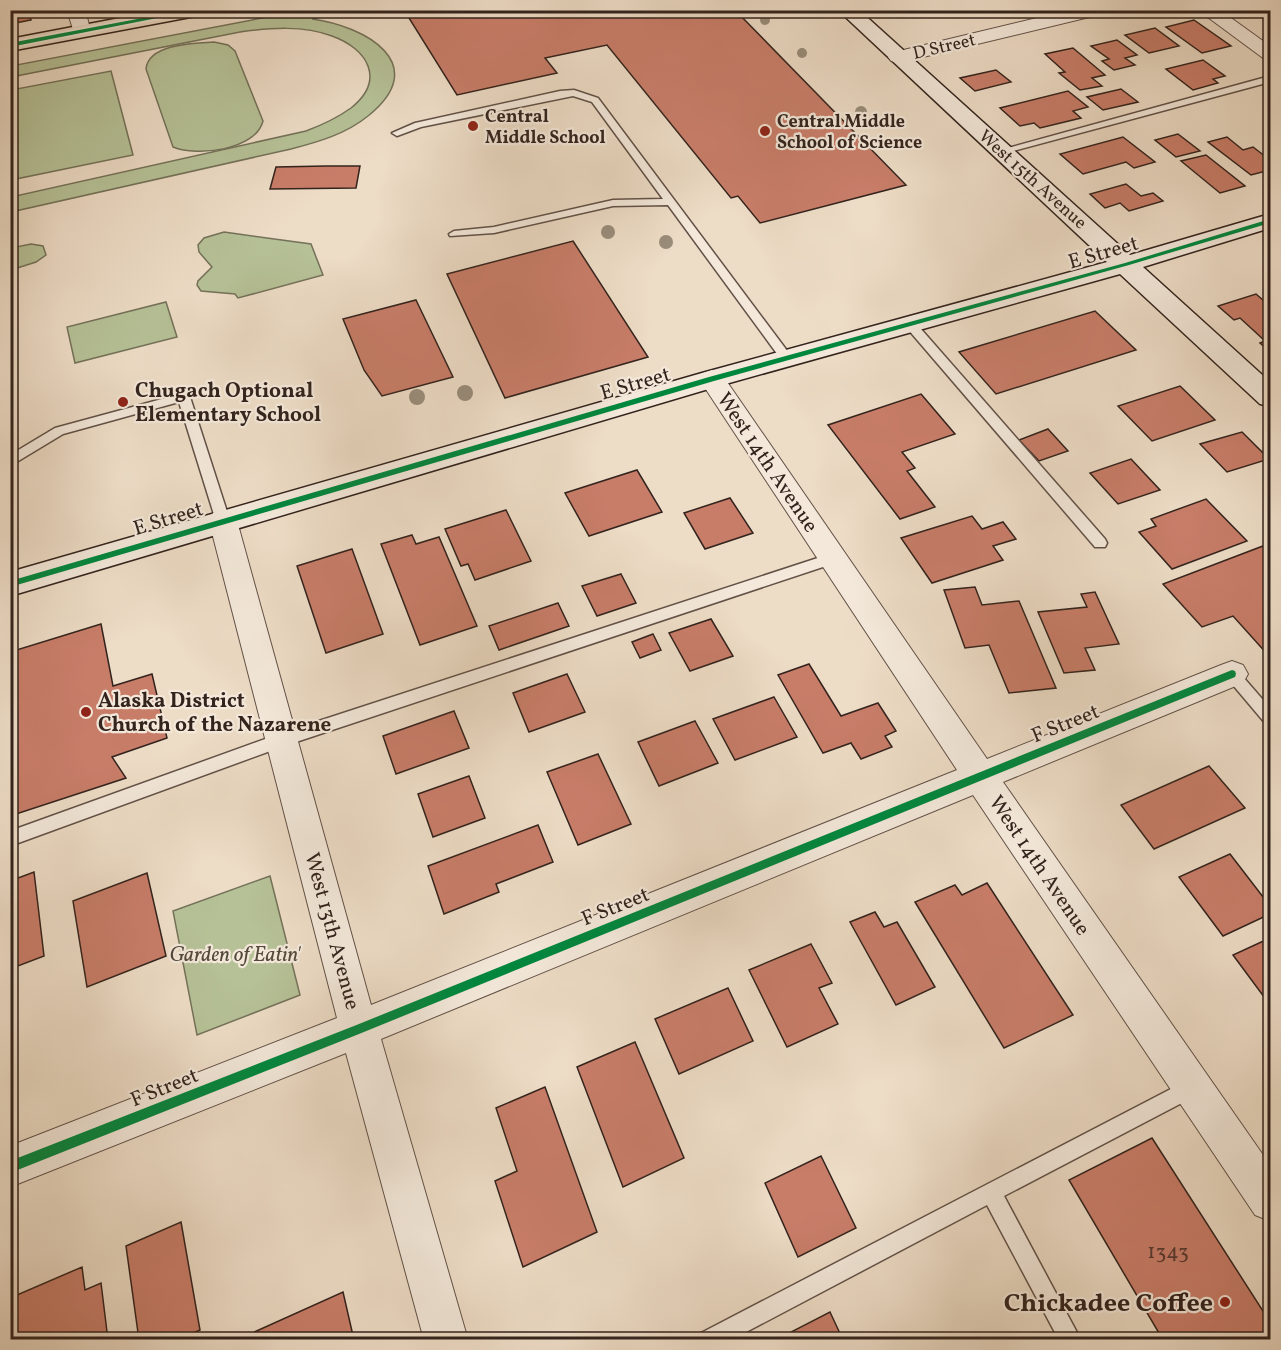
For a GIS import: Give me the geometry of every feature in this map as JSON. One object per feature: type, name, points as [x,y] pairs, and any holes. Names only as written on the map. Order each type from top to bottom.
[{"type":"main road","points":[[10,45],[196,10]]},
{"type":"street","points":[[76,10],[82,32]]},
{"type":"street","name":"West 15th Avenue","points":[[848,10],[1270,397]]},
{"type":"street","name":"D Street","points":[[898,57],[1095,10]]},
{"type":"street","points":[[1207,10],[1270,54]]},
{"type":"street","name":"E Street","points":[[10,584],[712,379],[1127,264],[1270,221]]},
{"type":"street","name":"West 14th Avenue","points":[[712,379],[981,778],[1270,1200]]},
{"type":"street","name":"West 13th Avenue","points":[[223,521],[359,1029],[446,1340]]},
{"type":"street","name":"F Street","points":[[10,1167],[359,1029],[1232,674]]},
{"type":"lane","points":[[904,10],[929,10]]},
{"type":"lane","points":[[1002,151],[1270,79]]},
{"type":"lane","points":[[397,133],[418,126],[560,94],[574,93],[595,100],[787,359]]},
{"type":"lane","points":[[454,234],[494,230],[612,203],[670,202]]},
{"type":"lane","points":[[910,324],[1100,543]]},
{"type":"lane","points":[[10,461],[59,431],[184,397],[223,521]]},
{"type":"lane","points":[[10,838],[282,740],[833,558]]},
{"type":"lane","points":[[1232,674],[1270,718]]},
{"type":"lane","points":[[708,1340],[1192,1086]]},
{"type":"lane","points":[[991,1192],[1071,1340]]},
{"type":"green space","points":[[299,11],[326,11],[329,15],[312,19],[332,23],[370,39],[384,51],[393,64],[394,80],[386,97],[368,116],[331,137],[291,149],[11,212],[11,197],[306,131],[351,108],[368,87],[370,76],[363,57],[345,42],[310,30],[286,28],[240,32],[11,77],[11,66]]},
{"type":"green space","points":[[214,42],[228,45],[235,51],[263,121],[258,131],[238,145],[210,151],[183,150],[173,147],[146,69],[149,61],[155,54],[174,46]]},
{"type":"green space","points":[[111,71],[133,155],[11,180],[11,90]]},
{"type":"green space","points":[[224,232],[311,244],[323,275],[238,298],[235,294],[201,291],[197,285],[198,281],[212,267],[199,252],[198,245],[204,238]]},
{"type":"green space","points":[[31,244],[43,246],[46,255],[36,262],[11,270],[11,248]]},
{"type":"green space","points":[[166,302],[177,337],[75,363],[67,327]]},
{"type":"green space","name":"Garden of Eatin'","points":[[270,876],[300,995],[197,1035],[173,911]]},
{"type":"building","points":[[28,10],[31,20],[10,24],[10,13]]},
{"type":"building","name":"Central Middle School of Science","points":[[404,10],[735,10],[906,185],[760,223],[738,196],[731,198],[607,45],[545,58],[557,73],[457,95]]},
{"type":"building","points":[[1251,10],[1270,10],[1270,19]]},
{"type":"building","points":[[1194,20],[1231,46],[1202,53],[1166,27]]},
{"type":"building","points":[[1155,28],[1179,46],[1149,53],[1125,35]]},
{"type":"building","points":[[1117,40],[1137,55],[1125,58],[1135,65],[1114,70],[1102,61],[1109,59],[1091,46]]},
{"type":"building","points":[[1073,48],[1105,75],[1092,78],[1102,86],[1080,90],[1059,73],[1065,72],[1045,54]]},
{"type":"building","points":[[1203,60],[1225,76],[1213,79],[1218,83],[1193,90],[1166,69]]},
{"type":"building","points":[[996,70],[1011,82],[975,91],[960,78]]},
{"type":"building","points":[[1121,89],[1138,102],[1103,110],[1087,97]]},
{"type":"building","points":[[1068,91],[1088,107],[1073,111],[1081,118],[1040,128],[1034,123],[1020,126],[1000,108]]},
{"type":"building","points":[[1178,134],[1200,151],[1176,157],[1155,140]]},
{"type":"building","points":[[1123,137],[1155,162],[1134,168],[1126,162],[1083,174],[1060,154]]},
{"type":"building","points":[[1227,137],[1243,150],[1253,147],[1270,160],[1270,170],[1251,175],[1208,142]]},
{"type":"building","points":[[1206,155],[1245,186],[1220,193],[1181,161]]},
{"type":"building","points":[[360,166],[356,188],[270,189],[276,167]]},
{"type":"building","points":[[1126,184],[1141,196],[1153,193],[1163,201],[1129,211],[1120,203],[1105,208],[1090,194]]},
{"type":"building","points":[[573,241],[648,357],[505,398],[447,274]]},
{"type":"building","points":[[1256,294],[1270,306],[1270,352],[1260,343],[1265,341],[1240,318],[1234,320],[1218,306]]},
{"type":"building","points":[[416,300],[453,377],[382,396],[364,370],[343,319]]},
{"type":"building","points":[[1095,311],[1136,350],[996,394],[959,352]]},
{"type":"building","points":[[1180,386],[1215,420],[1152,441],[1118,406]]},
{"type":"building","points":[[921,394],[955,434],[902,452],[915,468],[907,471],[935,507],[900,519],[828,425]]},
{"type":"building","points":[[1048,429],[1068,451],[1039,461],[1019,440]]},
{"type":"building","points":[[1242,432],[1269,459],[1227,472],[1200,444]]},
{"type":"building","points":[[1131,459],[1160,490],[1118,504],[1090,473]]},
{"type":"building","points":[[637,470],[662,512],[589,536],[565,493]]},
{"type":"building","points":[[730,498],[753,533],[705,549],[684,513]]},
{"type":"building","points":[[1206,499],[1247,541],[1172,569],[1139,532],[1156,526],[1151,519]]},
{"type":"building","points":[[506,510],[531,561],[475,580],[468,564],[461,566],[445,529]]},
{"type":"building","points":[[972,516],[982,529],[1003,522],[1016,539],[993,546],[1003,560],[932,583],[901,538]]},
{"type":"building","points":[[412,535],[416,544],[439,537],[477,626],[420,645],[381,544]]},
{"type":"building","points":[[1263,546],[1270,554],[1269,656],[1233,616],[1202,627],[1163,584]]},
{"type":"building","points":[[352,549],[383,634],[326,653],[297,566]]},
{"type":"building","points":[[621,574],[636,603],[597,616],[582,586]]},
{"type":"building","points":[[975,587],[982,605],[1019,601],[1056,688],[1009,693],[989,645],[965,648],[944,590]]},
{"type":"building","points":[[1095,592],[1119,644],[1085,648],[1095,670],[1064,673],[1038,612],[1087,607],[1081,594]]},
{"type":"building","points":[[558,603],[569,626],[499,650],[489,626]]},
{"type":"building","points":[[711,619],[733,656],[690,671],[669,633]]},
{"type":"building","name":"Alaska District Church of the Nazarene","points":[[101,624],[113,686],[152,674],[167,738],[112,757],[126,778],[10,816],[10,652]]},
{"type":"building","points":[[653,634],[661,650],[640,658],[632,642]]},
{"type":"building","points":[[809,664],[841,716],[878,703],[896,731],[885,736],[892,747],[861,759],[851,743],[823,753],[778,675]]},
{"type":"building","points":[[567,674],[585,712],[529,732],[513,693]]},
{"type":"building","points":[[774,697],[797,737],[735,760],[713,719]]},
{"type":"building","points":[[454,711],[469,748],[396,774],[383,736]]},
{"type":"building","points":[[695,721],[718,763],[659,786],[638,742]]},
{"type":"building","points":[[598,754],[631,824],[578,845],[547,772]]},
{"type":"building","points":[[1209,766],[1245,808],[1154,849],[1121,805]]},
{"type":"building","points":[[469,776],[485,818],[433,837],[418,794]]},
{"type":"building","points":[[538,825],[553,862],[496,884],[499,892],[444,914],[428,866]]},
{"type":"building","points":[[1230,854],[1270,906],[1270,914],[1223,936],[1179,877]]},
{"type":"building","points":[[34,872],[44,956],[10,969],[10,881]]},
{"type":"building","points":[[147,873],[166,956],[87,987],[73,901]]},
{"type":"building","points":[[987,883],[1073,1015],[1004,1048],[915,902],[955,885],[962,895]]},
{"type":"building","points":[[875,912],[884,927],[897,922],[935,987],[896,1005],[850,922]]},
{"type":"building","points":[[1270,938],[1270,1005],[1233,955]]},
{"type":"building","points":[[811,944],[832,983],[819,988],[838,1024],[787,1047],[749,970]]},
{"type":"building","points":[[728,988],[753,1041],[679,1074],[655,1019]]},
{"type":"building","points":[[635,1042],[684,1158],[623,1187],[577,1067]]},
{"type":"building","points":[[545,1087],[597,1232],[523,1267],[495,1181],[517,1171],[496,1108]]},
{"type":"building","points":[[1152,1138],[1270,1322],[1270,1340],[1163,1340],[1069,1180]]},
{"type":"building","points":[[821,1156],[856,1228],[798,1257],[765,1183]]},
{"type":"building","points":[[181,1222],[200,1330],[178,1340],[139,1340],[126,1246]]},
{"type":"building","points":[[82,1267],[85,1290],[101,1283],[108,1340],[10,1340],[10,1298]]},
{"type":"building","points":[[343,1292],[354,1340],[251,1340],[250,1334]]},
{"type":"building","points":[[830,1312],[843,1340],[794,1340],[791,1332]]},
{"type":"cycle path","points":[[10,45],[196,10]]},
{"type":"cycle path","points":[[10,584],[712,379],[1127,264],[1270,221]]},
{"type":"cycle path","points":[[10,1167],[359,1029],[1232,674]]},
{"type":"place","name":"Central Middle School","points":[[473,126]]},
{"type":"place","name":"Central Middle School of Science","points":[[765,131]]},
{"type":"place","name":"Chugach Optional Elementary School","points":[[123,402]]},
{"type":"place","name":"Alaska District Church of the Nazarene","points":[[86,712]]},
{"type":"place","name":"Chickadee Coffee","points":[[1225,1302]]}]
